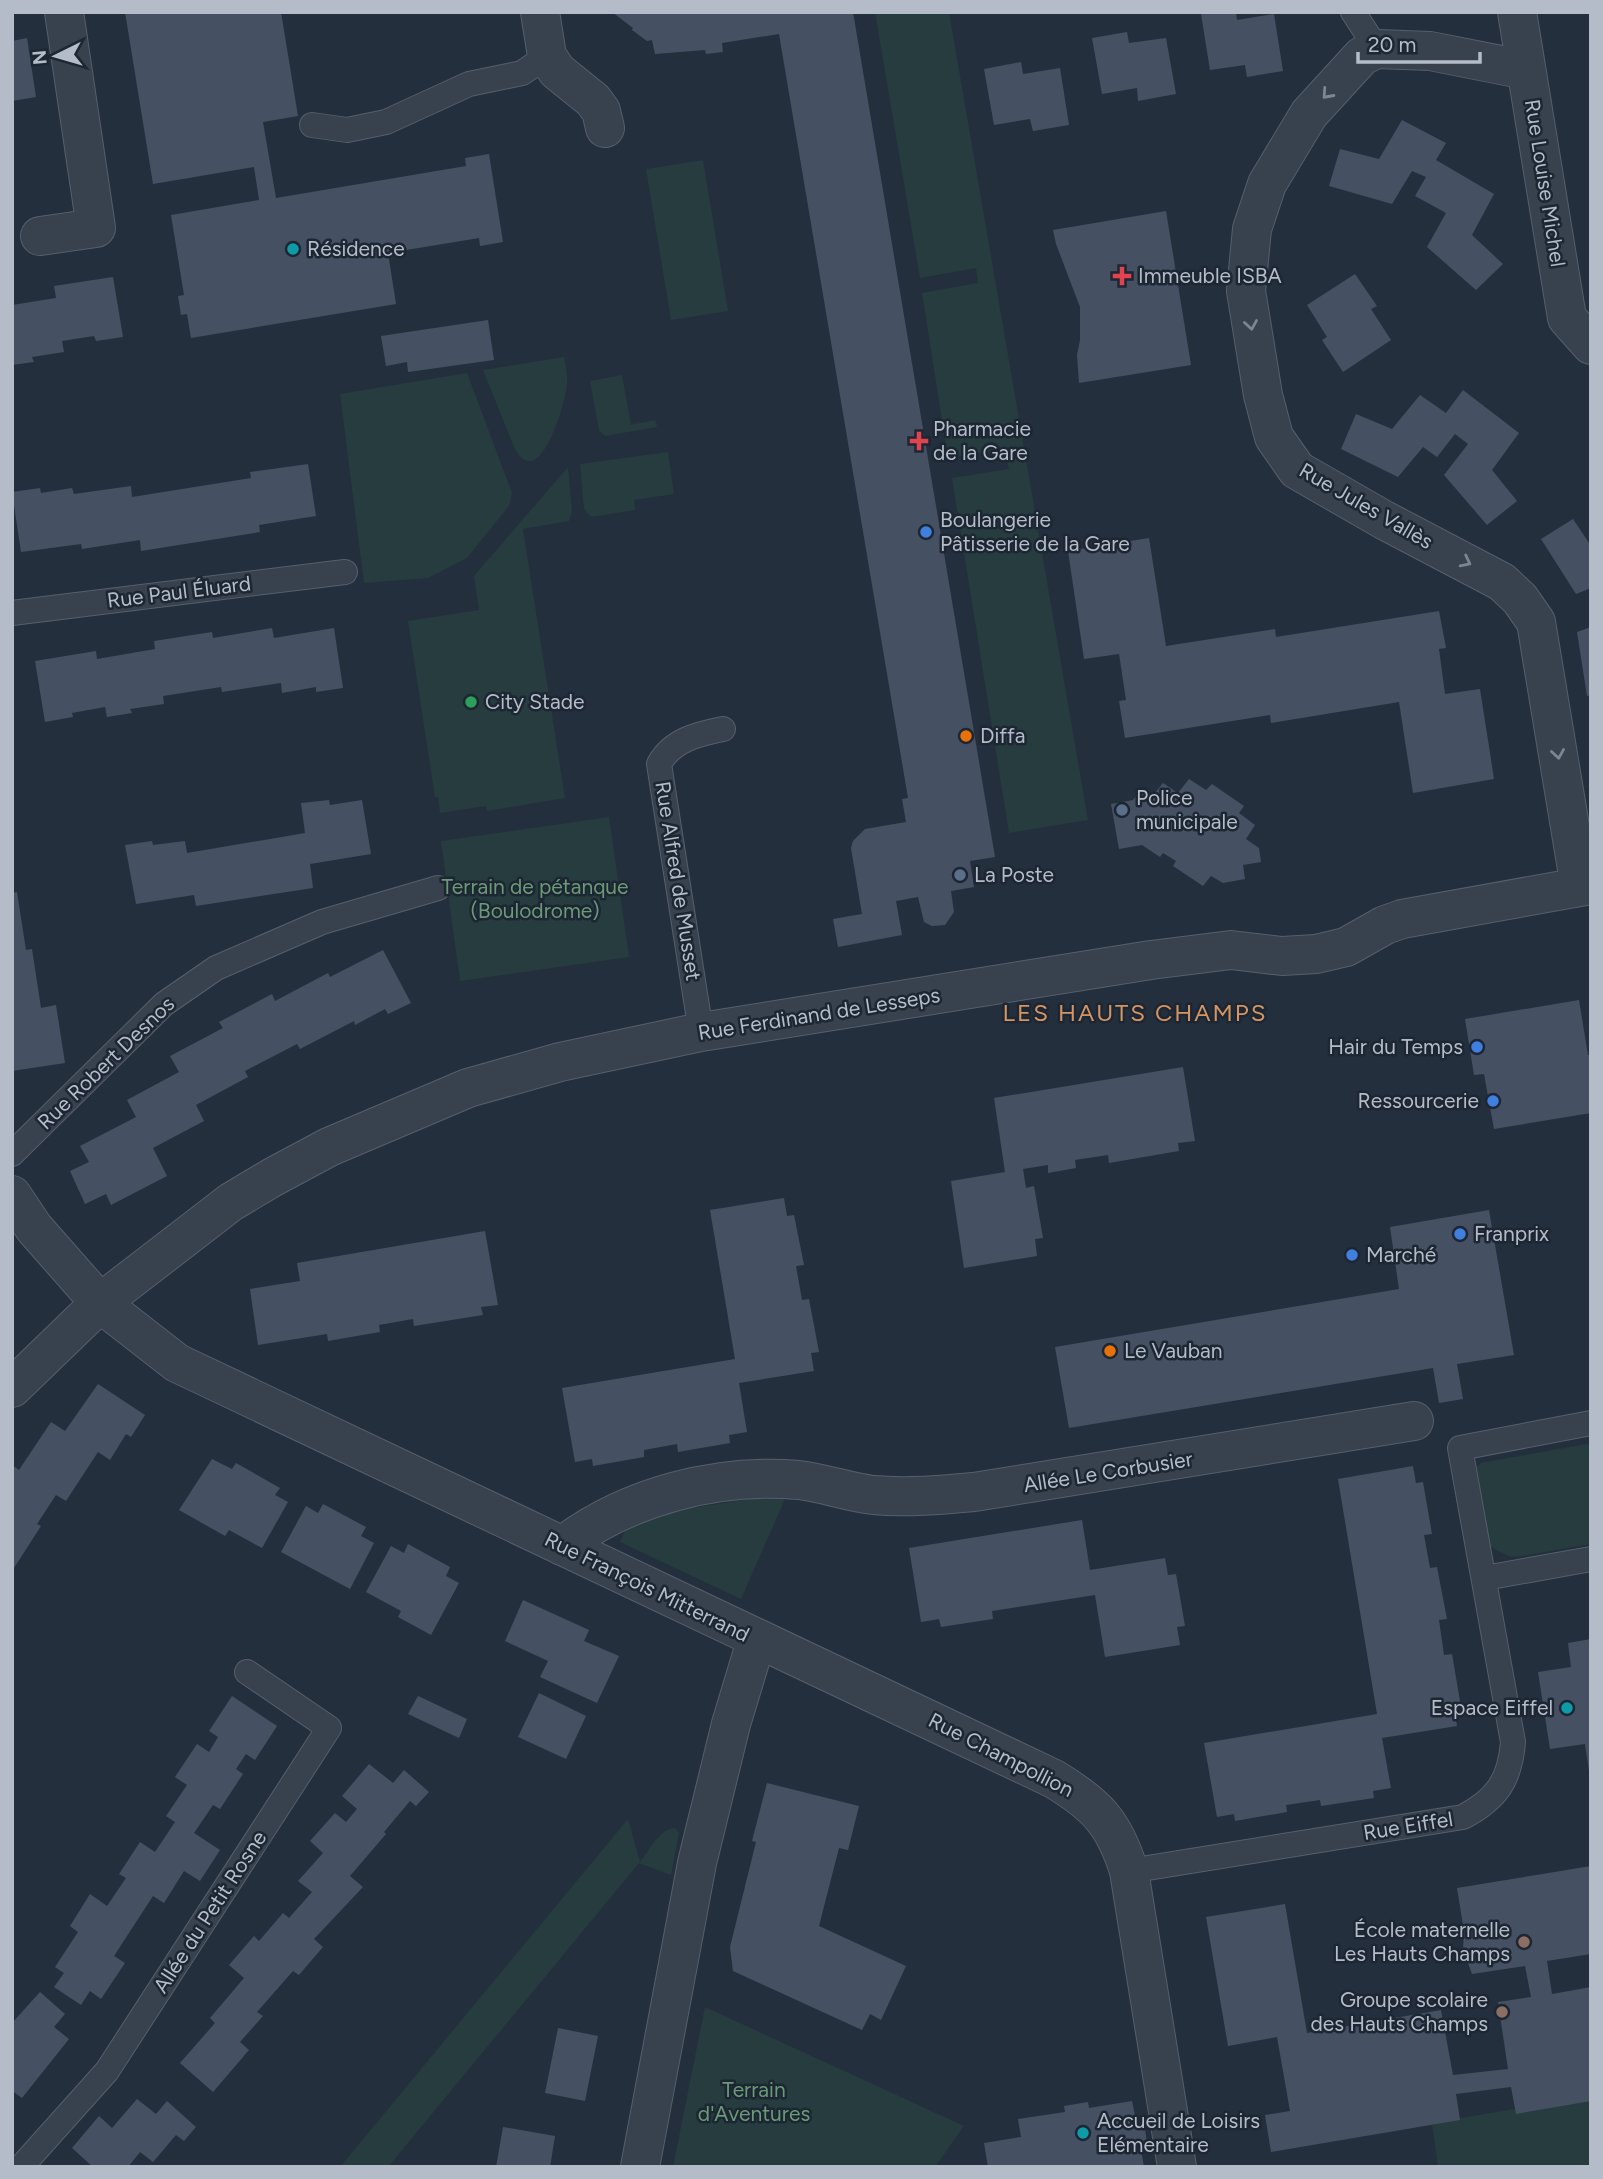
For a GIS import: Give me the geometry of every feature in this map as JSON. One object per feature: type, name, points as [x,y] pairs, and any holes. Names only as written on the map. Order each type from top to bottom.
[{"type":"street","points":[[40,236],[96,228],[64,12]]},
{"type":"street","points":[[540,12],[547,56],[557,71],[593,100],[601,111],[605,128]]},
{"type":"street","name":"Rue Louise Michel","points":[[1517,12],[1567,318],[1591,345]]},
{"type":"street","points":[[1377,49],[1430,51],[1526,70]]},
{"type":"street","name":"Rue Jules Vallès","points":[[1377,49],[1362,56],[1309,114],[1267,184],[1252,229],[1246,291],[1263,395],[1274,437],[1297,470],[1384,520],[1502,582],[1520,599],[1536,622],[1565,796],[1586,886]]},
{"type":"street","name":"Rue Ferdinand de Lesseps","points":[[12,1388],[100,1303],[231,1202],[345,1140],[419,1108],[503,1077],[701,1032],[1201,953],[1231,950],[1282,956],[1316,954],[1346,947],[1385,925],[1402,919],[1586,886]]},
{"type":"street","points":[[12,1195],[34,1228],[100,1303]]},
{"type":"street","name":"Rue François Mitterrand","points":[[100,1303],[177,1363],[757,1637],[728,1737],[697,1863],[640,2167]]},
{"type":"street","name":"Allée Le Corbusier","points":[[562,1546],[584,1529],[628,1507],[670,1492],[740,1480],[801,1480],[874,1495],[923,1496],[974,1492],[1414,1421]]},
{"type":"street","name":"Rue Champollion","points":[[757,1637],[1054,1779],[1083,1797],[1100,1814],[1120,1842],[1129,1871],[1177,2167]]},
{"type":"lane","points":[[1353,12],[1377,49]]},
{"type":"lane","points":[[312,125],[347,130],[386,122],[469,84],[522,73],[547,56]]},
{"type":"lane","name":"Rue Paul Éluard","points":[[12,613],[345,572]]},
{"type":"lane","name":"Rue Alfred de Musset","points":[[701,1032],[659,764],[666,751],[684,740],[723,729]]},
{"type":"lane","name":"Rue Robert Desnos","points":[[12,1154],[164,1004],[216,968],[322,922],[438,888]]},
{"type":"lane","name":"Rue Eiffel","points":[[1129,1871],[1463,1817],[1493,1797],[1504,1783],[1511,1762],[1513,1742],[1460,1448],[1591,1423]]},
{"type":"lane","points":[[1485,1578],[1591,1559]]},
{"type":"lane","name":"Allée du Petit Rosne","points":[[21,2167],[107,2071],[329,1728],[247,1672]]},
{"type":"green space","points":[[875,12],[949,12],[1088,820],[1009,833],[952,478],[1009,469],[1005,449],[948,458],[922,293],[978,283],[976,268],[920,278]]},
{"type":"green space","points":[[703,160],[728,311],[671,320],[646,169]]},
{"type":"green space","points":[[564,357],[567,385],[556,426],[541,454],[533,461],[523,459],[514,447],[483,370]]},
{"type":"green space","points":[[467,373],[512,493],[509,506],[467,558],[428,578],[364,583],[340,394]]},
{"type":"green space","points":[[622,375],[631,425],[655,420],[657,427],[605,436],[599,430],[590,381]]},
{"type":"green space","points":[[668,452],[674,494],[634,500],[635,510],[591,517],[584,509],[580,464]]},
{"type":"green space","points":[[568,467],[572,511],[569,521],[523,529],[565,798],[487,811],[486,806],[440,813],[438,797],[435,797],[408,621],[479,610],[474,576]]},
{"type":"green space","name":"Terrain de pétanque (Boulodrome)","points":[[609,817],[629,957],[460,981],[441,841]]},
{"type":"green space","points":[[1591,1445],[1591,1544],[1511,1557],[1482,1539],[1469,1476],[1481,1463]]},
{"type":"green space","points":[[749,1499],[785,1499],[741,1599],[620,1542],[625,1531],[632,1526],[679,1510]]},
{"type":"green space","points":[[628,1819],[640,1862],[664,1832],[675,1828],[679,1833],[671,1875],[639,1863],[388,2167],[340,2167]]},
{"type":"green space","name":"Terrain d'Aventures","points":[[705,2007],[964,2126],[935,2167],[673,2167]]},
{"type":"green space","points":[[1591,2096],[1591,2167],[1438,2167],[1432,2123]]},
{"type":"building","points":[[125,12],[281,12],[298,116],[263,122],[276,198],[466,166],[465,158],[489,154],[503,242],[480,246],[479,238],[388,253],[396,304],[191,338],[187,314],[181,315],[178,296],[184,295],[171,215],[259,200],[254,167],[153,184]]},
{"type":"building","points":[[612,12],[853,12],[995,857],[970,861],[974,887],[951,891],[954,912],[945,925],[932,926],[924,922],[918,897],[896,901],[902,935],[838,947],[833,919],[862,914],[851,848],[853,841],[865,829],[906,822],[902,799],[908,798],[779,34],[722,43],[723,52],[706,54],[705,50],[655,54],[652,40],[647,41]]},
{"type":"building","points":[[1236,12],[1237,20],[1274,14],[1283,71],[1247,77],[1245,65],[1210,70],[1201,14]]},
{"type":"building","points":[[1127,32],[1129,43],[1166,38],[1176,94],[1138,101],[1137,88],[1102,94],[1092,38]]},
{"type":"building","points":[[27,38],[36,97],[12,101],[12,41]]},
{"type":"building","points":[[1021,62],[1023,74],[1060,68],[1069,125],[1033,131],[1030,119],[994,125],[984,69]]},
{"type":"building","points":[[1402,120],[1446,143],[1436,160],[1494,194],[1472,235],[1503,264],[1476,290],[1427,247],[1446,213],[1415,196],[1426,177],[1412,171],[1392,204],[1329,186],[1340,149],[1379,159]]},
{"type":"building","name":"Immeuble ISBA","points":[[1166,211],[1191,365],[1079,383],[1077,355],[1080,307],[1053,230]]},
{"type":"building","points":[[1355,274],[1377,306],[1371,309],[1391,340],[1343,372],[1322,340],[1327,337],[1307,305]]},
{"type":"building","points":[[113,277],[123,337],[96,341],[94,336],[62,341],[64,352],[32,357],[34,362],[12,365],[12,305],[56,298],[54,286]]},
{"type":"building","points":[[488,320],[494,360],[408,372],[407,362],[386,366],[381,336]]},
{"type":"building","points":[[1463,390],[1519,433],[1492,470],[1517,501],[1487,525],[1444,475],[1468,444],[1455,434],[1437,457],[1423,447],[1398,477],[1341,449],[1356,414],[1392,429],[1420,395],[1446,413]]},
{"type":"building","points":[[308,464],[316,516],[259,525],[260,532],[141,551],[140,540],[82,549],[81,544],[21,552],[12,492],[40,488],[41,493],[72,488],[74,494],[131,486],[132,497],[251,478],[250,472]]},
{"type":"building","points":[[1573,519],[1591,546],[1591,588],[1576,594],[1541,539]]},
{"type":"building","points":[[1149,538],[1166,646],[1275,629],[1276,637],[1439,611],[1446,648],[1439,649],[1445,694],[1480,689],[1494,779],[1413,793],[1399,702],[1271,723],[1270,715],[1125,738],[1119,701],[1126,700],[1119,654],[1084,659],[1068,551]]},
{"type":"building","points":[[1591,627],[1591,695],[1587,696],[1577,632]]},
{"type":"building","points":[[272,628],[274,638],[334,628],[343,688],[316,692],[316,687],[282,693],[281,683],[222,692],[221,687],[163,696],[164,704],[130,709],[132,713],[107,717],[105,707],[72,713],[73,717],[45,722],[35,661],[96,651],[97,659],[155,649],[154,641],[212,632],[213,638]]},
{"type":"building","points":[[1189,779],[1206,790],[1212,784],[1244,806],[1239,813],[1255,825],[1246,839],[1259,848],[1261,862],[1243,865],[1245,879],[1223,883],[1211,876],[1203,886],[1173,866],[1176,861],[1163,853],[1160,857],[1142,845],[1119,849],[1111,804],[1133,800],[1140,791],[1150,799],[1163,783],[1178,793]]},
{"type":"building","points":[[329,800],[330,805],[362,800],[371,854],[310,864],[313,888],[196,906],[194,895],[136,904],[125,845],[152,841],[153,845],[185,841],[187,853],[305,833],[301,803]]},
{"type":"building","points":[[17,892],[26,950],[32,949],[41,1008],[56,1005],[65,1063],[12,1071],[12,893]]},
{"type":"building","points":[[383,950],[411,1003],[388,1014],[385,1009],[355,1025],[354,1021],[300,1049],[297,1044],[245,1071],[248,1077],[196,1105],[204,1121],[153,1148],[167,1176],[111,1205],[106,1194],[85,1204],[70,1171],[89,1162],[80,1146],[136,1117],[127,1100],[179,1072],[170,1056],[223,1028],[219,1022],[272,994],[275,1001],[328,973],[330,977]]},
{"type":"building","points":[[1579,1000],[1588,1055],[1591,1055],[1591,1113],[1494,1129],[1484,1074],[1474,1075],[1465,1019]]},
{"type":"building","points":[[1183,1067],[1195,1141],[1178,1143],[1179,1151],[1109,1163],[1108,1155],[1075,1160],[1076,1168],[1048,1173],[1048,1165],[1023,1169],[1026,1188],[1034,1186],[1043,1238],[1035,1239],[1037,1256],[964,1268],[951,1181],[1005,1172],[994,1098]]},
{"type":"building","points":[[784,1198],[787,1216],[794,1215],[804,1265],[796,1266],[802,1300],[809,1299],[819,1352],[811,1353],[814,1371],[739,1383],[747,1432],[729,1435],[730,1443],[678,1452],[677,1444],[644,1450],[644,1457],[593,1466],[592,1459],[575,1462],[562,1388],[735,1359],[710,1210]]},
{"type":"building","points":[[1489,1210],[1514,1355],[1457,1364],[1463,1399],[1439,1403],[1433,1368],[1069,1428],[1055,1347],[1399,1289],[1390,1227]]},
{"type":"building","points":[[485,1231],[498,1305],[481,1307],[483,1315],[414,1326],[413,1319],[379,1325],[380,1332],[328,1341],[327,1334],[258,1345],[250,1289],[300,1281],[297,1263]]},
{"type":"building","points":[[98,1384],[145,1415],[131,1437],[126,1434],[110,1460],[98,1452],[66,1501],[56,1495],[37,1524],[41,1526],[12,1571],[12,1465],[19,1470],[51,1422],[65,1431]]},
{"type":"building","points":[[212,1459],[232,1469],[236,1463],[280,1488],[275,1495],[288,1502],[262,1548],[229,1530],[225,1536],[179,1510]]},
{"type":"building","points":[[1413,1466],[1416,1483],[1423,1482],[1432,1534],[1424,1535],[1430,1568],[1437,1567],[1447,1619],[1439,1620],[1444,1655],[1452,1654],[1461,1707],[1454,1708],[1457,1726],[1382,1738],[1391,1788],[1373,1791],[1374,1798],[1321,1806],[1320,1800],[1286,1805],[1287,1812],[1235,1821],[1234,1814],[1217,1817],[1204,1743],[1377,1714],[1338,1479]]},
{"type":"building","points":[[323,1504],[366,1527],[361,1536],[374,1543],[350,1589],[281,1552],[306,1506],[318,1513]]},
{"type":"building","points":[[1082,1520],[1090,1570],[1165,1558],[1168,1575],[1176,1574],[1185,1626],[1177,1627],[1180,1645],[1105,1657],[1095,1595],[992,1611],[993,1619],[941,1627],[939,1619],[921,1622],[909,1548]]},
{"type":"building","points":[[408,1544],[450,1567],[446,1576],[459,1583],[431,1635],[398,1617],[401,1611],[366,1592],[391,1546],[404,1553]]},
{"type":"building","points":[[523,1600],[589,1630],[584,1641],[619,1656],[597,1703],[540,1677],[548,1661],[505,1641]]},
{"type":"building","name":"Espace Eiffel","points":[[1591,1639],[1589,1771],[1585,1744],[1550,1749],[1538,1672],[1571,1667],[1568,1643]]},
{"type":"building","points":[[539,1693],[586,1716],[566,1759],[518,1737]]},
{"type":"building","points":[[232,1696],[277,1726],[255,1760],[246,1754],[236,1769],[243,1774],[220,1809],[213,1805],[194,1833],[220,1850],[200,1881],[184,1871],[164,1903],[153,1896],[114,1956],[125,1963],[101,1999],[90,1991],[81,2005],[54,1987],[64,1973],[55,1967],[78,1932],[70,1926],[90,1894],[107,1906],[126,1878],[119,1874],[140,1842],[155,1852],[175,1822],[166,1816],[187,1785],[175,1777],[197,1744],[209,1752],[218,1737],[209,1731]]},
{"type":"building","points":[[418,1696],[467,1719],[459,1738],[408,1714]]},
{"type":"building","points":[[369,1764],[393,1783],[404,1770],[429,1792],[416,1806],[410,1801],[350,1876],[363,1887],[314,1939],[323,1947],[299,1975],[293,1971],[257,2012],[263,2016],[240,2042],[249,2050],[213,2092],[180,2063],[215,2023],[210,2018],[244,1978],[229,1965],[254,1936],[259,1941],[283,1913],[289,1918],[312,1892],[298,1881],[323,1853],[310,1841],[335,1813],[346,1822],[357,1809],[342,1796]]},
{"type":"building","points":[[767,1783],[859,1806],[848,1850],[839,1848],[819,1926],[906,1966],[881,2020],[870,2014],[862,2030],[733,1971],[730,1947],[756,1842],[752,1841]]},
{"type":"building","points":[[1591,1866],[1591,1954],[1547,1961],[1552,1994],[1591,1987],[1591,2101],[1516,2114],[1511,2087],[1456,2094],[1460,2120],[1271,2152],[1265,2115],[1290,2111],[1277,2037],[1228,2046],[1206,1917],[1285,1904],[1307,2033],[1441,2010],[1453,2075],[1508,2069],[1498,2002],[1531,1997],[1525,1966],[1472,1974],[1463,1950],[1464,1931],[1457,1888]]},
{"type":"building","points":[[40,1992],[65,2014],[54,2027],[69,2039],[22,2098],[12,2091],[12,2023]]},
{"type":"building","points":[[558,2028],[598,2036],[585,2101],[545,2093]]},
{"type":"building","points":[[137,2099],[156,2114],[167,2101],[196,2127],[184,2141],[176,2135],[153,2162],[140,2152],[128,2167],[93,2167],[72,2148],[99,2116],[112,2128]]},
{"type":"building","name":"Accueil de Loisirs Elémentaire","points":[[1132,2101],[1138,2130],[1145,2129],[1148,2149],[1141,2150],[1144,2167],[988,2167],[984,2143],[1021,2137],[1018,2119],[1065,2112],[1064,2106],[1088,2102],[1089,2108]]},
{"type":"building","points":[[503,2127],[555,2136],[550,2167],[496,2167]]},
{"type":"place","name":"Résidence","points":[[293,249]]},
{"type":"place","name":"Immeuble ISBA","points":[[1122,276]]},
{"type":"place","name":"Pharmacie de la Gare","points":[[919,441]]},
{"type":"place","name":"Boulangerie Pâtisserie de la Gare","points":[[926,532]]},
{"type":"place","name":"City Stade","points":[[471,702]]},
{"type":"place","name":"Diffa","points":[[966,736]]},
{"type":"place","name":"Police municipale","points":[[1122,810]]},
{"type":"place","name":"La Poste","points":[[960,875]]},
{"type":"place","name":"Hair du Temps","points":[[1477,1047]]},
{"type":"place","name":"Ressourcerie","points":[[1493,1101]]},
{"type":"place","name":"Franprix","points":[[1460,1234]]},
{"type":"place","name":"Marché","points":[[1352,1255]]},
{"type":"place","name":"Le Vauban","points":[[1110,1351]]},
{"type":"place","name":"Espace Eiffel","points":[[1567,1708]]},
{"type":"place","name":"École maternelle Les Hauts Champs","points":[[1524,1942]]},
{"type":"place","name":"Groupe scolaire des Hauts Champs","points":[[1502,2012]]},
{"type":"place","name":"Accueil de Loisirs Elémentaire","points":[[1083,2133]]},
{"type":"district","name":"LES HAUTS CHAMPS","points":[[1135,1013]]}]
